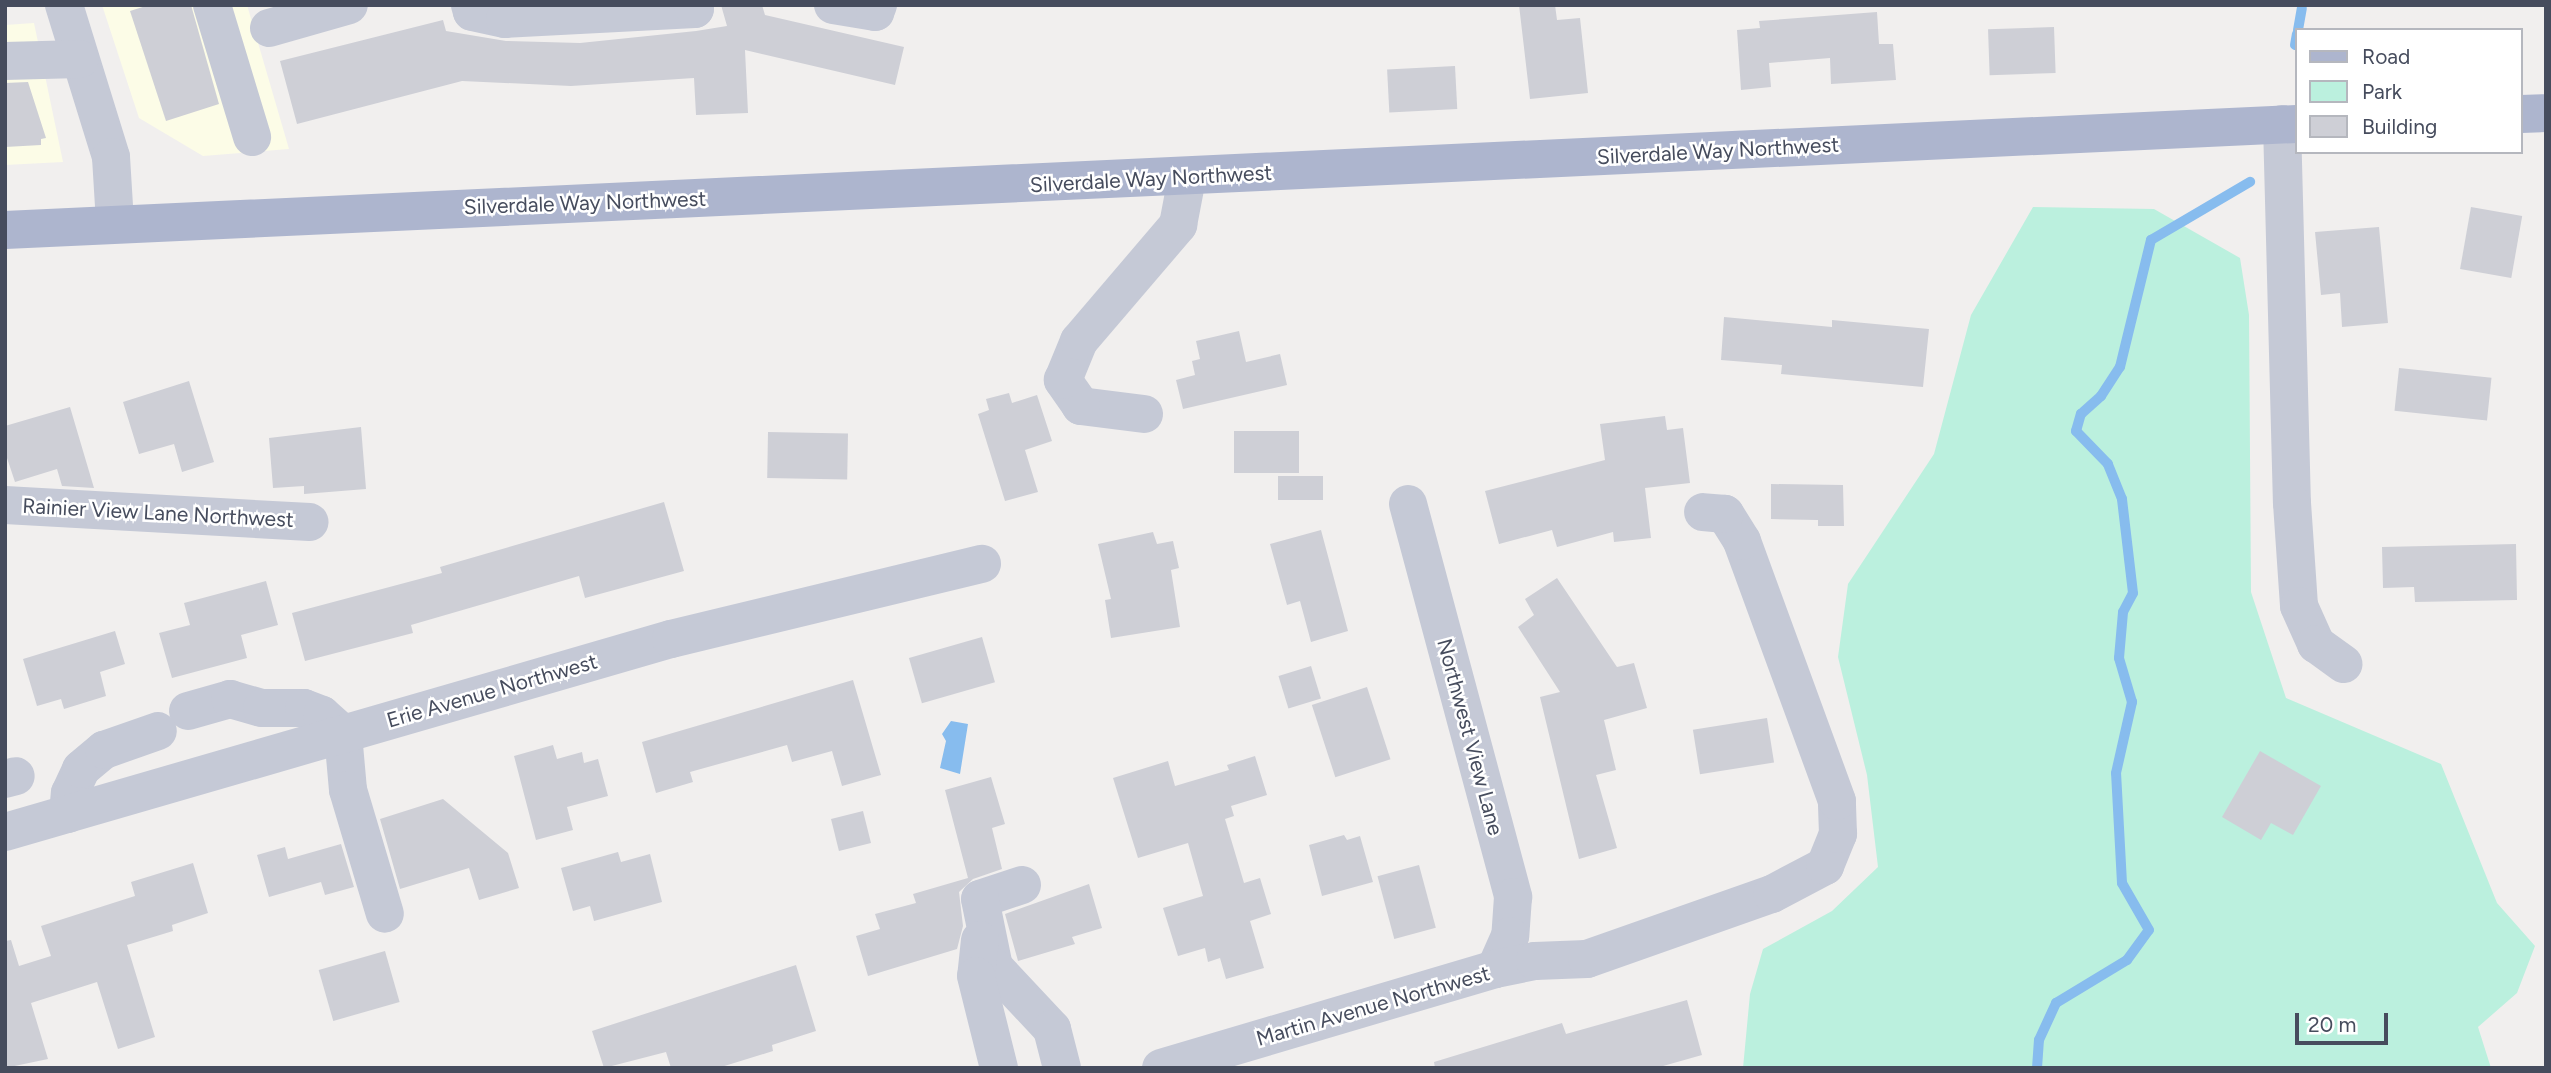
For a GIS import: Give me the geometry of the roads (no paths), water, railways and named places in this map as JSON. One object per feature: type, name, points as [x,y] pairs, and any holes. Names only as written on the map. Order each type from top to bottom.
[{"type":"main road","points":[[2523,114],[2546,113]]},
{"type":"main road","name":"Silverdale Way Northwest","points":[[5,230],[115,223],[1187,178],[2290,124]]},
{"type":"street","points":[[64,5],[111,157],[115,223]]},
{"type":"street","points":[[212,5],[253,137]]},
{"type":"street","points":[[269,28],[349,5]]},
{"type":"street","points":[[470,5],[472,12],[506,19],[695,9],[694,5]]},
{"type":"street","points":[[833,5],[875,12],[878,5]]},
{"type":"street","points":[[5,61],[80,59]]},
{"type":"street","points":[[2290,124],[2292,503],[2299,606],[2316,644],[2344,664]]},
{"type":"street","points":[[1144,414],[1081,406],[1063,380],[1079,341],[1178,225],[1187,178]]},
{"type":"street","name":"Northwest View Lane","points":[[1408,504],[1513,897],[1510,936],[1495,969]]},
{"type":"street","name":"Rainier View Lane Northwest","points":[[5,505],[310,522]]},
{"type":"street","name":"Martin Avenue Northwest","points":[[1161,1068],[1495,969],[1535,961],[1587,959],[1810,877],[1825,866],[1838,834],[1837,801],[1742,541],[1725,514],[1703,512]]},
{"type":"street","name":"Erie Avenue Northwest","points":[[5,832],[671,639],[982,564]]},
{"type":"street","points":[[68,814],[70,793],[81,769],[104,750],[230,699],[262,708],[304,708],[322,715],[343,734],[348,790],[385,914]]},
{"type":"street","points":[[1022,884],[980,899],[994,967],[1052,1029],[1062,1068]]},
{"type":"street","points":[[985,924],[976,976],[999,1068]]},
{"type":"water","points":[[951,721],[968,724],[960,774],[940,768],[946,741],[942,734]]},
{"type":"waterway","points":[[2298,28],[2302,8]]},
{"type":"waterway","points":[[2295,45],[2296,40]]},
{"type":"waterway","points":[[2037,1068],[2039,1040],[2056,1003],[2127,960],[2149,930],[2122,883],[2116,773],[2132,702],[2119,658],[2123,612],[2133,593],[2122,499],[2108,464],[2076,431],[2081,414],[2101,396],[2120,367],[2151,240],[2250,182]]}]
